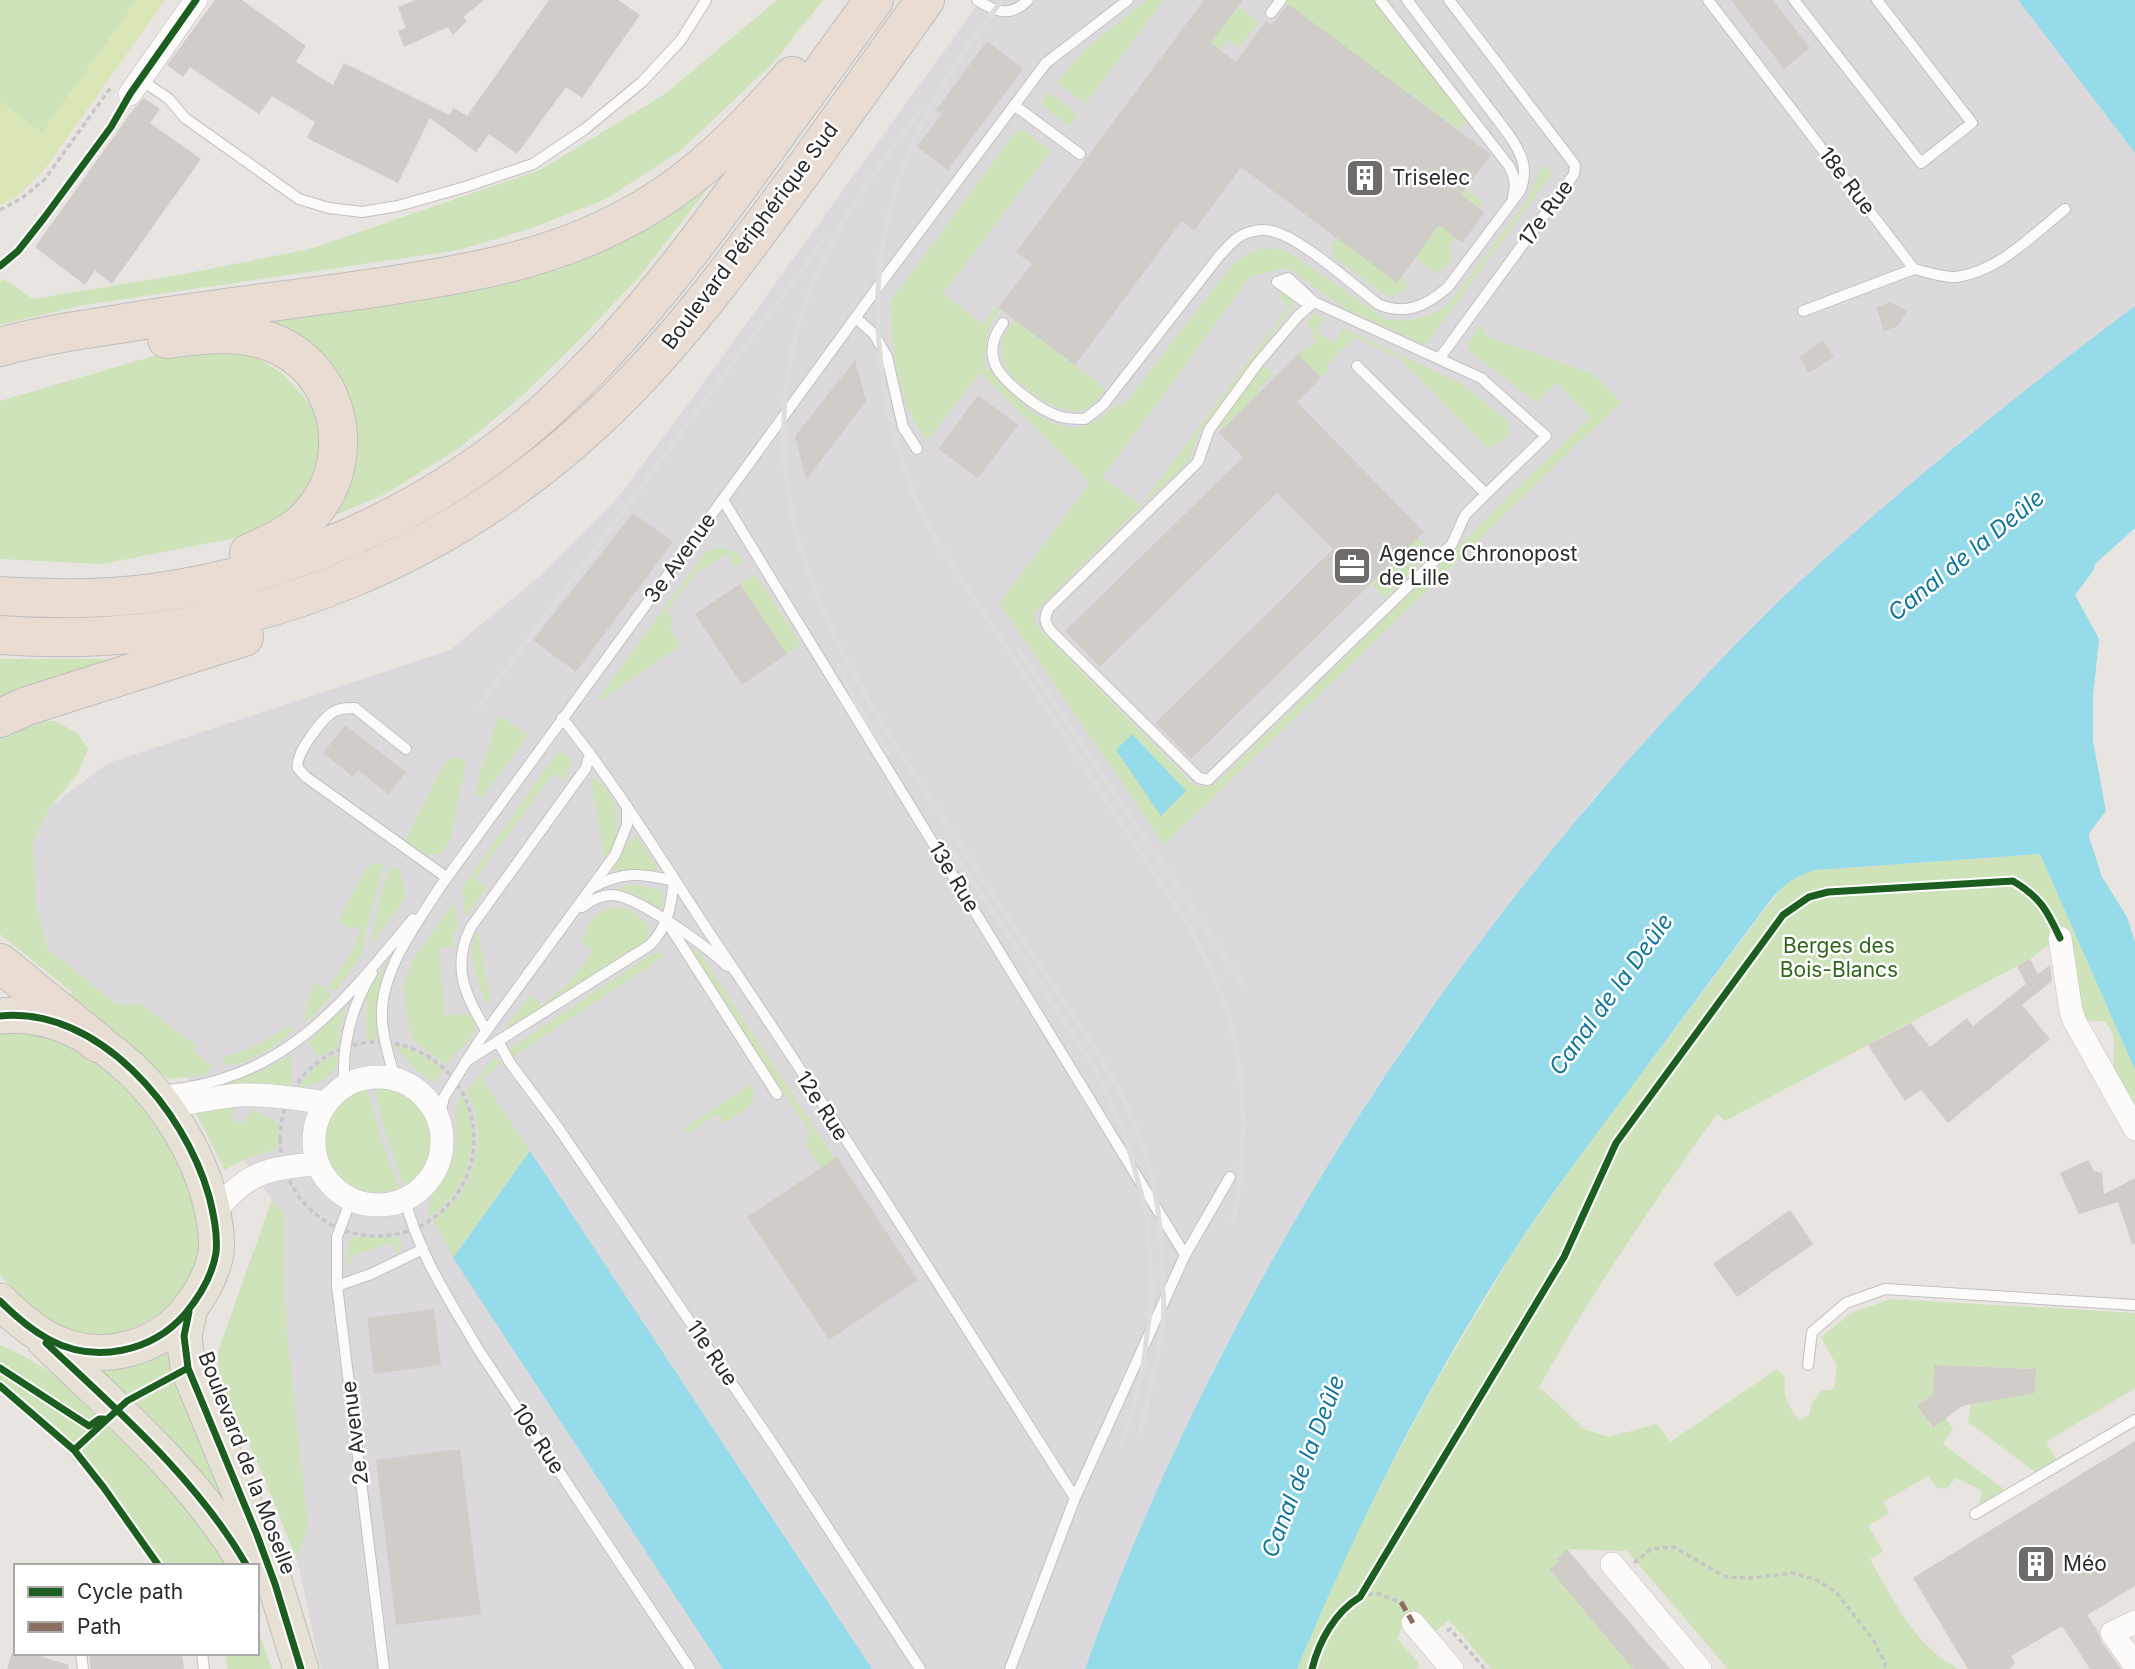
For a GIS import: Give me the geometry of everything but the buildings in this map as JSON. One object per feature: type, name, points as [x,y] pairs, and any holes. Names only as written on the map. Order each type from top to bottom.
[{"type":"highway","points":[[0,347],[35,338],[199,310],[463,275],[508,265],[602,231],[672,190],[742,131],[811,55],[853,0]]},
{"type":"highway","points":[[16,597],[98,597],[149,593],[226,579],[276,565],[348,538],[398,514],[433,494],[502,447],[564,394],[652,299],[718,216],[874,0]]},
{"type":"highway","name":"Boulevard Périphérique Sud","points":[[0,635],[37,638],[121,635],[241,617],[319,592],[361,575],[454,527],[555,456],[596,419],[661,352],[756,234],[916,12]]},
{"type":"highway","points":[[0,373],[50,360],[166,339],[211,335],[253,337],[278,344],[310,368],[328,392],[339,427],[337,461],[326,491],[307,519],[278,540],[211,565],[125,583],[16,597]]},
{"type":"highway","points":[[0,718],[27,706],[183,657],[317,610],[376,580],[454,527]]},
{"type":"highway","points":[[2,964],[98,1043]]},
{"type":"main road","points":[[0,1016],[28,1015],[71,1029],[98,1043],[124,1064],[158,1099],[182,1130],[200,1168],[214,1216],[216,1236],[213,1266],[205,1285],[190,1308],[162,1335],[141,1346],[117,1352],[66,1347],[13,1317]]},
{"type":"main road","name":"Boulevard de la Moselle","points":[[190,1308],[184,1336],[188,1368],[257,1535],[301,1669]]},
{"type":"main road","name":"Boulevard de la Moselle","points":[[13,1317],[117,1410],[177,1474],[229,1538],[246,1564]]},
{"type":"main road","name":"Boulevard de la Moselle","points":[[259,1591],[290,1669]]},
{"type":"street","points":[[129,84],[196,0]]},
{"type":"street","points":[[2060,938],[2075,1022],[2135,1129]]},
{"type":"street","points":[[378,1076],[395,1079],[414,1087],[428,1100],[439,1118],[443,1136],[441,1156],[434,1173],[422,1188],[405,1199],[387,1205],[367,1204],[351,1199],[329,1182],[318,1164],[314,1143],[317,1122],[326,1103],[344,1086],[360,1079],[378,1076]]},
{"type":"street","points":[[158,1099],[236,1095],[288,1097],[326,1103]]},
{"type":"street","points":[[214,1216],[228,1196],[242,1184],[265,1172],[283,1166],[318,1164]]},
{"type":"street","points":[[1616,1569],[1700,1669]]},
{"type":"street","points":[[1413,1622],[1452,1669]]},
{"type":"street","points":[[2135,1622],[2112,1633],[2135,1665]]},
{"type":"lane","points":[[129,84],[169,99],[185,118],[299,199],[329,208],[362,212],[398,206],[533,164],[585,129],[642,82],[681,40],[706,0]]},
{"type":"lane","points":[[977,0],[994,11],[1008,12],[1028,0]]},
{"type":"lane","name":"3e Avenue","points":[[395,1079],[382,1020],[384,998],[393,969],[410,934],[443,882],[1046,63],[1128,0]]},
{"type":"lane","points":[[1271,13],[1281,0]]},
{"type":"lane","points":[[1380,0],[1509,166],[1514,175],[1512,203]]},
{"type":"lane","points":[[1003,323],[993,340],[995,366],[1044,410],[1059,417],[1085,419],[1102,405],[1220,255],[1250,232],[1267,230],[1280,233],[1378,304],[1391,310],[1404,311],[1433,299],[1448,288],[1512,203],[1525,179],[1525,165],[1519,150],[1407,0]]},
{"type":"lane","name":"17e Rue","points":[[1439,359],[1567,184],[1574,174],[1575,165],[1449,0]]},
{"type":"lane","name":"18e Rue","points":[[1708,0],[1914,269]]},
{"type":"lane","points":[[1794,0],[1921,163],[1972,123],[1877,0]]},
{"type":"lane","points":[[1014,105],[1080,154]]},
{"type":"lane","points":[[1803,311],[1914,269],[1954,278],[1978,272],[2012,252],[2065,209]]},
{"type":"lane","points":[[1314,302],[1439,359],[1481,378],[1546,436],[1465,515],[1452,544],[1214,777],[1209,780],[1199,778],[1052,632],[1047,626],[1045,615],[1058,599],[1198,462],[1209,430],[1258,363],[1298,316],[1314,302]]},
{"type":"lane","points":[[856,318],[874,334],[887,357],[903,427],[917,449]]},
{"type":"lane","points":[[1357,366],[1486,494]]},
{"type":"lane","name":"13e Rue","points":[[723,500],[1185,1255]]},
{"type":"lane","points":[[158,1099],[181,1089],[252,1069],[299,1041],[324,1020],[443,882],[299,769],[298,759],[303,747],[331,713],[340,709],[355,708],[406,750]]},
{"type":"lane","name":"12e Rue","points":[[562,718],[627,806],[1075,1498]]},
{"type":"lane","points":[[486,1030],[463,985],[461,960],[464,941],[471,927],[586,768],[590,753]]},
{"type":"lane","points":[[439,1118],[444,1097],[486,1030],[615,855],[627,825],[627,806]]},
{"type":"lane","points":[[465,1062],[650,945],[660,936],[667,922],[674,881],[636,873],[621,875],[593,887]]},
{"type":"lane","points":[[574,912],[596,898],[611,894],[634,902],[719,958],[741,980]]},
{"type":"lane","points":[[667,922],[777,1094]]},
{"type":"lane","points":[[344,1086],[343,1063],[351,1017],[370,975],[394,942]]},
{"type":"lane","name":"11e Rue","points":[[498,1041],[510,1063],[557,1126],[769,1438],[920,1669]]},
{"type":"lane","points":[[1010,1669],[1075,1498],[1185,1255],[1230,1177]]},
{"type":"lane","name":"2e Avenue","points":[[351,1199],[337,1237],[337,1286],[384,1669]]},
{"type":"lane","name":"10e Rue","points":[[405,1199],[412,1230],[478,1349],[690,1669]]},
{"type":"lane","points":[[337,1286],[371,1274],[423,1249]]},
{"type":"lane","points":[[1808,1365],[1812,1332],[1846,1303],[1885,1289],[2135,1305]]},
{"type":"lane","points":[[1975,1514],[2135,1420]]},
{"type":"path","points":[[0,210],[22,198],[45,179],[129,84]]},
{"type":"path","points":[[369,1041],[386,1041],[417,1048],[443,1067],[454,1079],[471,1114],[473,1155],[468,1174],[446,1208],[412,1230],[375,1236],[352,1234],[340,1229],[319,1218],[303,1203],[291,1186],[283,1166],[279,1131],[288,1097],[308,1069],[321,1058],[346,1046],[369,1041]]},
{"type":"path","points":[[1616,1569],[1651,1549],[1674,1546],[1726,1577],[1752,1578],[1792,1573],[1815,1579],[1836,1592],[1872,1638],[1885,1663],[1885,1669]]},
{"type":"path","points":[[1440,1637],[1450,1629],[1485,1669]]},
{"type":"shaded area","points":[[981,0],[2018,0],[2135,153],[2135,306],[1957,444],[1796,585],[1594,798],[1517,894],[1416,1029],[1367,1103],[1288,1233],[1219,1358],[1146,1515],[1085,1669],[872,1669],[530,1151],[453,1258],[723,1669],[321,1669],[297,1560],[261,1470],[220,1382],[218,1352],[272,1200],[176,1062],[116,1004],[48,949],[36,904],[33,842],[50,807],[108,763],[450,650],[540,576],[613,503],[672,426]]},
{"type":"green space","points":[[0,0],[137,0],[42,133],[0,102]]},
{"type":"green space","points":[[137,0],[165,0],[44,170],[17,196],[0,205],[0,102],[42,132]]},
{"type":"green space","points":[[777,0],[823,0],[772,64],[680,151],[606,199],[532,228],[459,250],[83,305],[0,325],[0,282],[4,279],[33,299],[179,275],[310,249],[540,170],[665,94]]},
{"type":"green space","points":[[1147,0],[1164,0],[1085,104],[1057,82],[1087,47]]},
{"type":"green space","points":[[1374,0],[1467,120],[1459,130],[1285,2]]},
{"type":"green space","points":[[1238,6],[1259,22],[1239,47],[1228,40],[1220,50],[1202,37]]},
{"type":"green space","points":[[1048,92],[1078,114],[1069,126],[1041,104]]},
{"type":"green space","points":[[1017,130],[1025,131],[1051,151],[943,294],[983,324],[996,306],[1001,310],[987,336],[985,365],[1030,409],[1046,420],[1063,426],[1081,427],[1099,419],[1117,403],[1122,407],[1232,265],[1258,250],[1270,248],[1287,251],[1387,320],[1411,320],[1440,310],[1447,306],[1526,202],[1539,171],[1547,164],[1552,174],[1425,345],[1346,309],[1287,268],[1251,276],[1102,478],[1141,505],[1289,306],[1277,296],[1283,293],[1293,300],[1292,308],[1198,434],[1189,461],[1035,612],[1035,621],[1044,633],[1193,784],[1203,787],[1218,782],[1590,417],[1556,383],[1537,403],[1469,351],[1467,344],[1481,324],[1486,336],[1594,374],[1621,402],[1164,845],[999,603],[1090,483],[980,372],[928,441],[917,426],[902,393],[894,357],[890,301]]},
{"type":"green space","points":[[715,179],[639,277],[522,396],[458,449],[385,494],[323,518],[353,472],[357,440],[354,408],[334,375],[272,326],[268,316],[418,301],[503,285],[564,268],[643,228]]},
{"type":"green space","points":[[1466,189],[1483,203],[1449,246],[1452,258],[1446,267],[1436,273],[1415,257]]},
{"type":"green space","points":[[1336,237],[1396,282],[1402,275],[1407,286],[1405,291],[1392,296],[1385,295],[1335,258],[1332,247]]},
{"type":"green space","points":[[1314,313],[1324,318],[1317,332],[1335,343],[1343,328],[1459,382],[1507,420],[1510,425],[1509,434],[1495,446],[1486,447],[1399,358],[1355,337],[1326,366],[1329,370],[1321,378],[1298,354],[1316,342],[1307,321]]},
{"type":"green space","points":[[1014,320],[1106,389],[1092,405],[1082,411],[1060,408],[1034,394],[1011,374],[1004,364],[1001,345]]},
{"type":"green space","points":[[164,353],[252,355],[282,373],[314,408],[322,443],[311,485],[293,511],[270,531],[102,564],[0,559],[0,401]]},
{"type":"green space","points":[[1263,365],[1273,375],[1223,429],[1217,426]]},
{"type":"green space","points":[[1418,538],[1432,552],[1385,598],[1371,583]]},
{"type":"green space","points":[[717,548],[733,551],[744,562],[735,567],[727,554],[695,574],[666,612],[671,615],[673,625],[670,629],[680,646],[600,701],[597,700],[706,551]]},
{"type":"green space","points":[[755,574],[801,644],[787,654],[740,584]]},
{"type":"green space","points":[[0,659],[136,659],[0,707]]},
{"type":"green space","points":[[499,715],[528,736],[481,799],[476,795],[479,776]]},
{"type":"green space","points":[[55,721],[77,733],[88,749],[77,775],[50,807],[33,842],[36,904],[48,949],[116,1004],[140,1004],[196,1045],[193,1051],[212,1065],[206,1075],[168,1079],[70,999],[72,992],[0,934],[0,737],[36,722]]},
{"type":"green space","points":[[559,753],[570,759],[566,776],[563,780],[554,773],[475,879],[487,888],[465,917],[462,888]]},
{"type":"green space","points":[[457,756],[466,761],[451,840],[440,854],[426,855],[405,840],[445,762]]},
{"type":"green space","points":[[595,778],[610,795],[617,817],[615,839],[604,858],[591,780]]},
{"type":"green space","points":[[636,835],[658,869],[656,872],[611,870],[632,838]]},
{"type":"green space","name":"Berges des Bois-Blancs","points":[[2040,854],[2135,1070],[2135,1112],[2115,1073],[2112,1033],[2104,1021],[2090,1021],[2085,1017],[2054,941],[2030,959],[1725,1121],[1717,1114],[1623,1249],[1538,1389],[1542,1389],[1584,1429],[1609,1437],[1657,1424],[1670,1442],[1777,1369],[1785,1377],[1785,1395],[1795,1415],[1799,1420],[1809,1416],[1812,1403],[1821,1391],[1834,1389],[1837,1366],[1821,1337],[1853,1312],[1892,1299],[2135,1313],[2135,1388],[2046,1442],[2056,1459],[2035,1472],[1968,1422],[1971,1404],[2035,1393],[2036,1369],[1934,1365],[1933,1394],[1917,1406],[1932,1428],[1946,1418],[1953,1429],[1943,1444],[2004,1489],[1979,1503],[1983,1491],[1956,1478],[1946,1489],[1936,1487],[1928,1476],[1883,1502],[1889,1513],[1868,1526],[1883,1551],[1870,1559],[1917,1635],[1929,1648],[1958,1669],[1728,1669],[1627,1551],[1568,1549],[1556,1558],[1559,1562],[1549,1569],[1633,1669],[1491,1669],[1449,1620],[1432,1634],[1407,1617],[1401,1620],[1402,1627],[1397,1638],[1420,1665],[1416,1669],[1297,1669],[1329,1591],[1374,1497],[1433,1387],[1513,1252],[1579,1157],[1782,887],[1797,876],[1815,870]]},
{"type":"green space","points":[[384,863],[365,933],[362,955],[336,990],[333,990],[329,987],[352,951],[361,926],[351,929],[338,921],[366,868]]},
{"type":"green space","points":[[390,866],[400,870],[406,897],[371,945],[381,894]]},
{"type":"green space","points":[[633,884],[662,891],[662,907],[658,909],[635,894],[616,889]]},
{"type":"green space","points":[[454,902],[458,926],[452,936],[455,946],[439,948],[445,1016],[466,1014],[475,1018],[475,1025],[466,1043],[445,1064],[414,1041],[408,1026],[403,985],[414,958]]},
{"type":"green space","points":[[617,907],[631,910],[648,925],[649,936],[644,943],[507,1030],[505,1028],[531,994],[541,1005],[570,981],[593,950],[581,943],[589,923],[602,911]]},
{"type":"green space","points":[[478,931],[491,1003],[484,1000],[472,956]]},
{"type":"green space","points":[[688,947],[701,955],[835,1159],[821,1168],[806,1146],[809,1131]]},
{"type":"green space","points":[[661,953],[665,956],[511,1058],[506,1051],[652,954]]},
{"type":"green space","points":[[392,955],[382,996],[377,1039],[367,1040],[366,994]]},
{"type":"green space","points":[[314,982],[325,987],[331,996],[304,1023],[306,1007]]},
{"type":"green space","points":[[346,1005],[340,1027],[339,1046],[319,1057],[308,1042]]},
{"type":"green space","points":[[290,1025],[294,1029],[272,1047],[242,1062],[225,1065],[223,1058],[258,1045]]},
{"type":"green space","points":[[0,1029],[33,1029],[46,1032],[104,1069],[148,1114],[172,1151],[185,1179],[198,1221],[200,1238],[196,1261],[187,1283],[173,1301],[155,1316],[135,1327],[112,1333],[89,1334],[66,1328],[30,1305],[0,1275]]},
{"type":"green space","points":[[394,1045],[420,1053],[443,1069],[435,1083],[415,1069]]},
{"type":"green space","points":[[339,1053],[335,1068],[326,1079],[313,1085],[298,1087],[316,1067]]},
{"type":"green space","points":[[292,1054],[291,1086],[245,1082],[215,1087],[260,1072]]},
{"type":"green space","points":[[497,1058],[501,1063],[482,1079],[530,1151],[453,1258],[434,1221],[456,1199],[471,1173],[478,1137],[475,1113],[466,1092],[490,1062]]},
{"type":"green space","points":[[374,1083],[394,1086],[411,1095],[423,1108],[431,1123],[433,1140],[430,1157],[420,1172],[404,1186],[382,1122]]},
{"type":"green space","points":[[366,1084],[379,1133],[401,1188],[375,1192],[353,1186],[336,1173],[326,1155],[323,1135],[328,1114],[342,1097]]},
{"type":"green space","points":[[751,1084],[754,1097],[736,1116],[724,1123],[717,1114],[687,1134],[683,1129]]},
{"type":"green space","points":[[461,1094],[467,1107],[472,1134],[469,1161],[465,1174],[450,1199],[429,1217],[430,1202],[449,1168],[454,1152],[456,1112]]},
{"type":"green space","points":[[240,1101],[230,1116],[241,1124],[253,1109],[278,1123],[278,1148],[243,1160],[225,1170],[195,1111]]},
{"type":"green space","points":[[272,1200],[284,1214],[286,1322],[308,1527],[297,1560],[261,1470],[220,1382],[218,1352]]},
{"type":"green space","points":[[352,1236],[396,1237],[403,1246],[398,1254],[391,1243],[351,1256],[352,1265],[349,1266],[347,1254]]},
{"type":"green space","points":[[0,1345],[36,1363],[100,1412],[129,1441],[233,1564],[152,1564],[100,1491],[57,1440],[0,1392]]},
{"type":"green space","points":[[168,1353],[175,1377],[235,1520],[99,1371]]},
{"type":"green space","points":[[259,1633],[272,1669],[228,1669],[225,1655],[259,1655]]},
{"type":"water","points":[[2018,0],[2135,0],[2135,153]]},
{"type":"water","name":"Canal de la Deûle","points":[[2135,306],[2135,528],[2095,564],[2093,571],[2075,595],[2099,639],[2093,697],[2093,741],[2106,811],[2089,837],[2102,877],[2127,917],[2135,942],[2135,1070],[2040,854],[1815,870],[1797,878],[1772,898],[1583,1152],[1513,1252],[1452,1352],[1369,1508],[1297,1669],[1085,1669],[1135,1542],[1191,1416],[1254,1294],[1322,1175],[1396,1059],[1476,947],[1560,840],[1650,736],[1777,603],[1920,476]]},
{"type":"water","points":[[1132,734],[1186,791],[1161,816],[1116,750]]},
{"type":"water","points":[[530,1151],[872,1669],[723,1669],[453,1258]]},
{"type":"railway","points":[[971,42],[1002,0]]},
{"type":"railway","points":[[975,35],[942,87],[913,142],[886,224],[878,314],[880,360],[887,404],[898,448],[931,532],[1191,930],[1216,982],[1235,1040],[1242,1092],[1243,1144],[1233,1222]]},
{"type":"railway","points":[[867,183],[923,107]]},
{"type":"railway","points":[[872,176],[834,238],[805,304],[788,373],[784,439],[790,503],[806,565],[829,625],[859,683],[930,799],[1098,1053],[1126,1104],[1137,1131],[1147,1159],[1157,1205],[1164,1308],[1159,1351],[1140,1432]]},
{"type":"railway","points":[[475,711],[827,236]]},
{"type":"railway","points":[[1019,650],[1247,990]]},
{"type":"railway","points":[[838,665],[857,705],[888,753]]},
{"type":"railway","points":[[948,844],[1095,1068],[1125,1135],[1147,1214],[1152,1295],[1142,1374],[1122,1445]]},
{"type":"marked path","points":[[1401,1602],[1413,1623]]},
{"type":"cycle path","points":[[0,266],[18,251],[44,218],[111,127],[130,94],[196,0]]},
{"type":"cycle path","points":[[1312,1669],[1329,1628],[1343,1611],[1360,1597],[1564,1257],[1616,1143],[1783,915],[1809,897],[1828,892],[2013,881],[2042,905],[2060,938]]},
{"type":"cycle path","points":[[0,1016],[36,1017],[71,1028],[103,1046],[132,1070],[158,1099],[180,1130],[197,1163],[209,1196],[216,1232],[214,1262],[200,1293],[172,1327],[140,1345],[104,1352],[67,1347],[36,1332],[0,1301]]},
{"type":"cycle path","points":[[189,1312],[184,1336],[188,1368],[257,1535],[301,1669]]},
{"type":"cycle path","points":[[46,1343],[155,1447],[205,1504],[246,1564]]},
{"type":"cycle path","points":[[0,1368],[89,1426],[99,1419],[104,1419]]},
{"type":"cycle path","points":[[158,1564],[74,1450],[127,1401],[188,1368]]},
{"type":"cycle path","points":[[0,1386],[74,1450]]},
{"type":"place","name":"Triselec","points":[[1365,178]]},
{"type":"place","name":"Agence Chronopost de Lille","points":[[1352,566]]},
{"type":"place","name":"Méo","points":[[2036,1564]]}]
